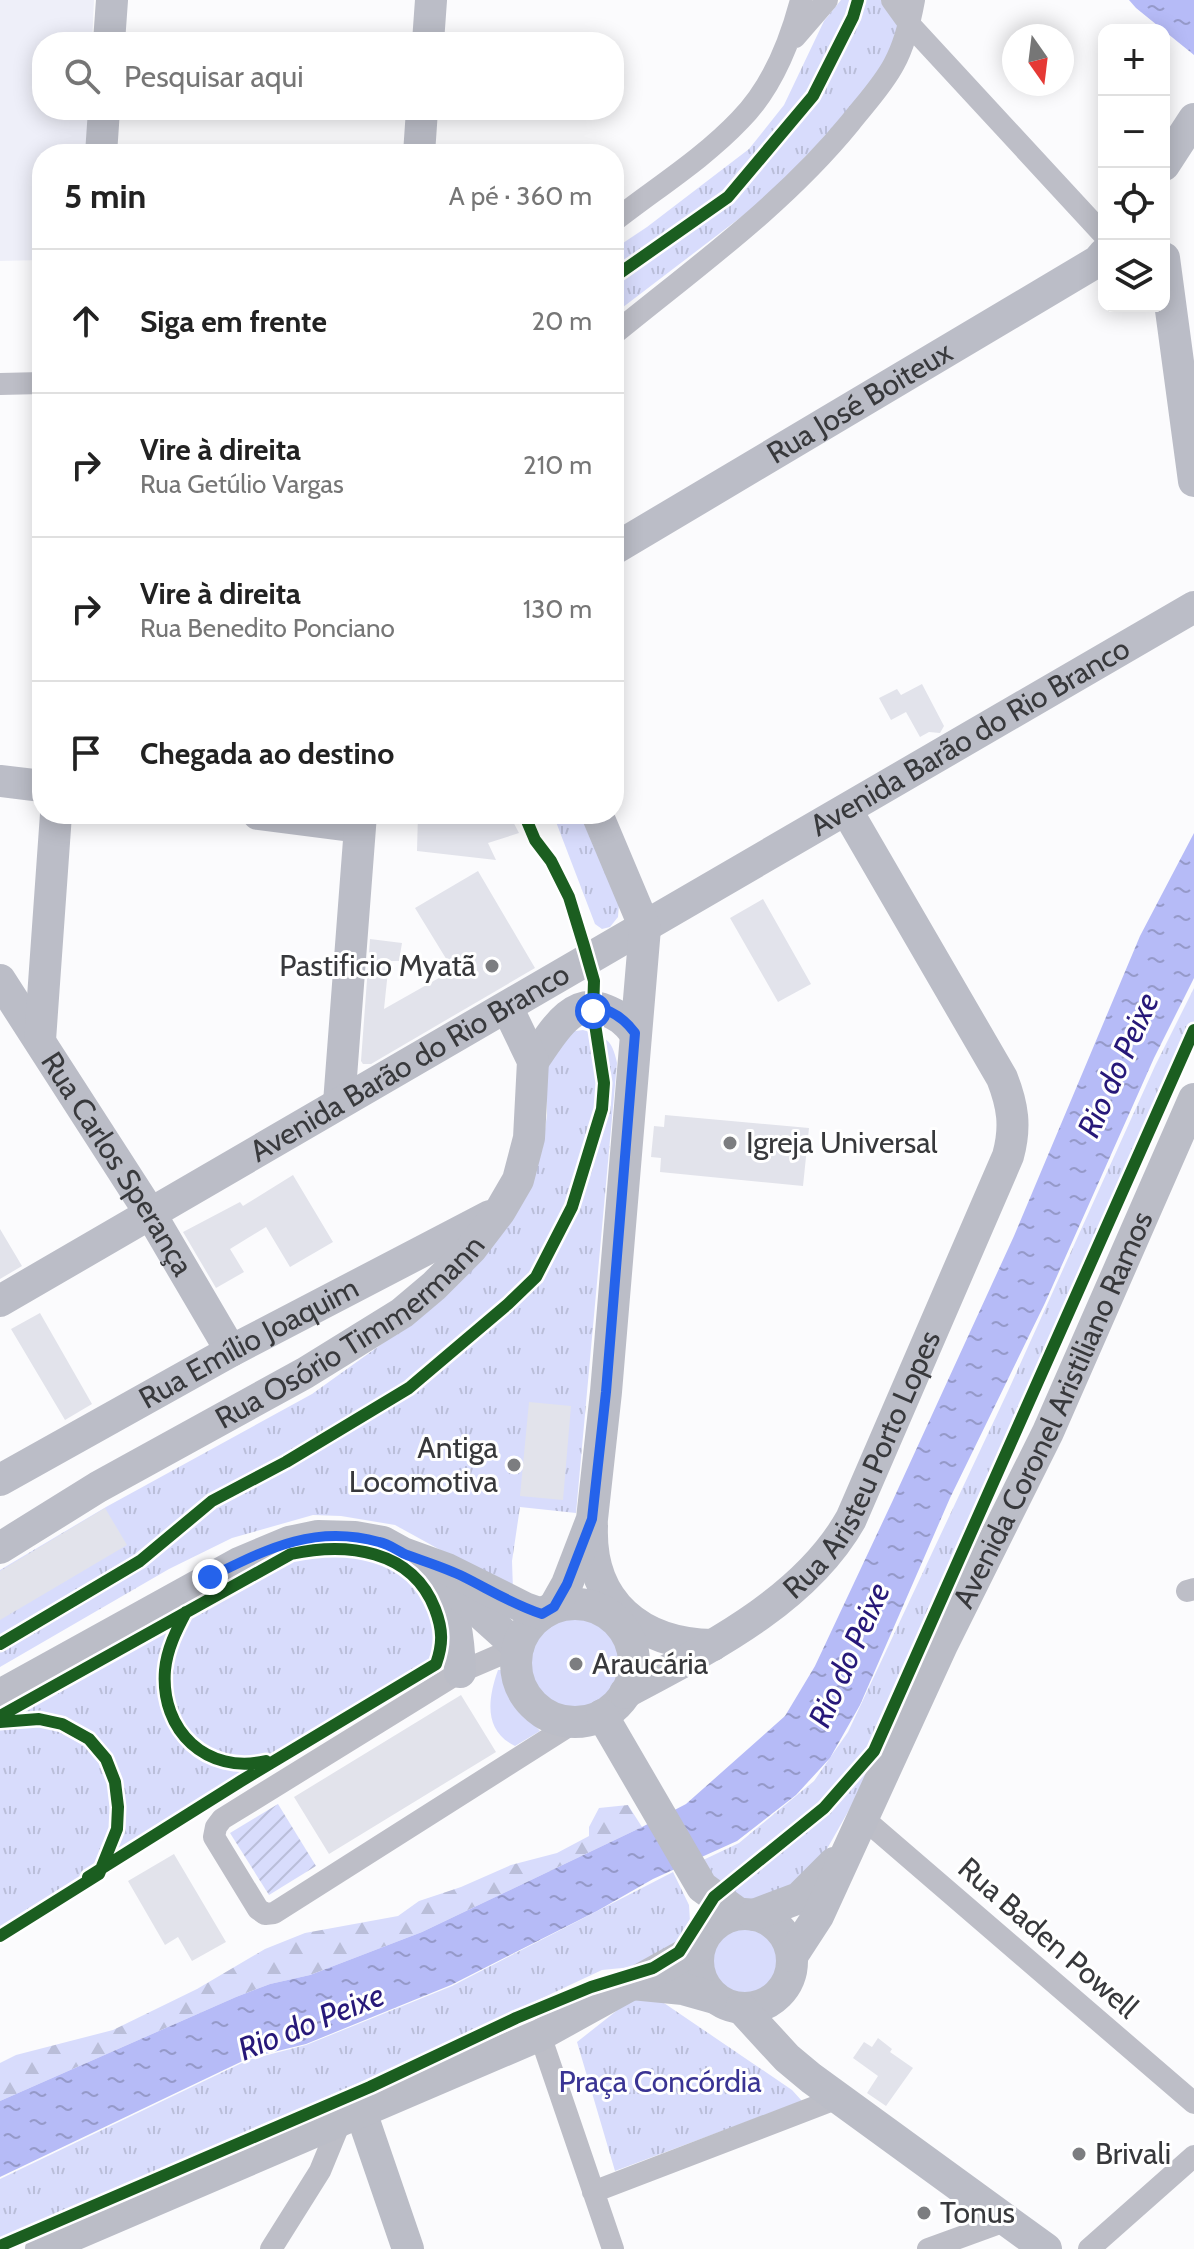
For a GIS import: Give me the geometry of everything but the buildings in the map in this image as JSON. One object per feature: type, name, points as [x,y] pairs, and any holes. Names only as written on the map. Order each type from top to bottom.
[{"type":"main road","points":[[110,32],[112,0]]},
{"type":"main road","points":[[429,32],[431,0]]},
{"type":"main road","points":[[102,144],[103,120]]},
{"type":"main road","points":[[420,144],[421,120]]},
{"type":"main road","points":[[1169,168],[1176,147]]},
{"type":"main road","name":"Rua José Boiteux","points":[[624,543],[1098,261]]},
{"type":"main road","points":[[1170,303],[1194,481]]},
{"type":"main road","name":"Avenida Barão do Rio Branco","points":[[0,1301],[1194,607]]},
{"type":"main road","points":[[0,781],[32,785]]},
{"type":"main road","name":"Rua Aristeu Porto Lopes","points":[[625,1693],[713,1645],[810,1575],[840,1538],[851,1519],[1008,1156],[1014,1120],[1002,1078],[847,811]]},
{"type":"main road","points":[[40,1040],[55,824]]},
{"type":"main road","points":[[339,1103],[360,824]]},
{"type":"main road","points":[[601,824],[645,928],[591,1544],[596,1569],[606,1592],[641,1628],[664,1639],[713,1645]]},
{"type":"main road","points":[[2,986],[46,933]]},
{"type":"main road","name":"Rua Carlos Sperança","points":[[2,986],[150,1213],[231,1351]]},
{"type":"main road","points":[[533,1061],[565,1018],[586,1006],[601,1008],[626,1020],[635,1033]]},
{"type":"main road","name":"Rua Osório Timmermann","points":[[0,1548],[98,1487],[305,1373],[402,1313],[471,1249],[500,1211],[518,1180],[529,1138],[533,1061],[507,1007]]},
{"type":"main road","name":"Avenida Coronel Aristiliano Ramos","points":[[792,1956],[818,1916],[942,1645],[1048,1432],[1194,1099]]},
{"type":"main road","name":"Rua Emílio Joaquim","points":[[2,1475],[500,1211]]},
{"type":"main road","points":[[297,1319],[364,1318],[402,1313]]},
{"type":"main road","points":[[0,1695],[210,1577],[259,1553],[318,1536],[355,1537],[383,1542],[447,1569],[525,1608],[548,1610],[570,1604],[594,1607],[615,1619],[632,1647],[632,1679],[615,1706],[588,1718],[559,1720],[545,1714],[523,1692],[517,1678],[518,1647],[523,1634],[548,1610],[567,1584],[592,1519]]},
{"type":"main road","points":[[403,1553],[433,1578],[458,1593],[518,1647]]},
{"type":"main road","points":[[433,1578],[448,1602],[455,1625],[460,1672]]},
{"type":"main road","points":[[588,1718],[653,1803],[698,1880],[746,1914],[768,1920],[781,1930],[792,1956],[791,1970],[779,1994],[768,2002],[728,2003],[683,1989],[632,1984]]},
{"type":"main road","name":"Avenida Coronel Aristiliano Ramos","points":[[746,1914],[799,1898],[848,1849]]},
{"type":"main road","points":[[698,1880],[703,1939],[697,1961],[699,1975],[787,2058],[1046,2249]]},
{"type":"main road","points":[[41,2249],[540,2035],[632,1984],[703,1939],[717,1923],[746,1914]]},
{"type":"main road","points":[[779,1994],[787,2058]]},
{"type":"main road","points":[[351,2116],[408,2249]]},
{"type":"street","points":[[624,213],[742,119],[786,47],[801,0]]},
{"type":"street","points":[[786,47],[827,0]]},
{"type":"street","points":[[892,0],[910,25],[1098,229]]},
{"type":"street","points":[[624,326],[756,219],[802,177],[862,108],[894,65],[910,25],[914,0]]},
{"type":"street","points":[[0,384],[32,383]]},
{"type":"street","points":[[518,1647],[460,1672],[222,1819],[214,1837],[258,1909],[265,1914],[274,1913],[588,1718]]},
{"type":"street","name":"Rua Baden Powell","points":[[863,1818],[1194,2103]]},
{"type":"street","points":[[540,2035],[613,2249]]},
{"type":"street","points":[[593,2192],[838,2098]]},
{"type":"street","points":[[271,2249],[351,2116]]},
{"type":"street","points":[[1089,2249],[1194,2156]]},
{"type":"street","points":[[928,2249],[1008,2220]]},
{"type":"shaded area","points":[[0,0],[94,0],[92,32],[32,32],[32,120],[88,120],[86,144],[32,144],[32,260],[0,261]]},
{"type":"green space","points":[[841,0],[888,0],[902,17],[890,54],[850,110],[766,198],[624,306],[624,242],[749,149],[784,105],[824,21]]},
{"type":"green space","points":[[557,824],[586,824],[619,904],[618,917],[610,927],[602,929],[595,924]]},
{"type":"green space","points":[[1194,988],[1194,1045],[880,1755],[814,1872],[794,1891],[749,1902],[728,1896],[701,1861],[739,1843],[814,1781],[848,1732],[1008,1391],[1155,1066]]},
{"type":"green space","points":[[583,1030],[607,1040],[617,1063],[576,1513],[520,1507],[512,1561],[513,1590],[395,1525],[313,1515],[232,1538],[169,1569],[0,1667],[0,1570],[106,1507],[312,1394],[386,1341],[542,1150],[547,1115],[546,1064],[567,1032]]},
{"type":"green space","points":[[365,1545],[420,1572],[436,1591],[447,1659],[439,1667],[208,1806],[0,1943],[0,1709],[288,1551]]},
{"type":"green space","points":[[575,1615],[593,1618],[608,1629],[619,1644],[622,1662],[619,1680],[608,1695],[593,1706],[575,1709],[557,1706],[542,1695],[531,1680],[528,1662],[531,1644],[542,1629],[557,1618]]},
{"type":"green space","points":[[498,1670],[504,1670],[521,1709],[540,1731],[515,1746],[497,1732],[493,1723],[491,1702]]},
{"type":"green space","points":[[278,1804],[316,1866],[269,1895],[230,1833]]},
{"type":"green space","points":[[628,1805],[642,1827],[422,1932],[310,1975],[270,1984],[236,1997],[0,2101],[0,2063],[16,2055],[113,2030],[197,1989],[265,1949],[305,1933],[398,1916],[419,1901],[511,1865],[557,1853],[589,1836],[589,1827],[599,1808]]},
{"type":"green space","points":[[673,1872],[689,1905],[690,1921],[681,1944],[642,1966],[602,1970],[302,2108],[0,2240],[0,2179],[248,2060],[306,2045],[452,1986]]},
{"type":"green space","points":[[741,1923],[756,1926],[768,1934],[776,1946],[779,1961],[776,1976],[768,1988],[756,1996],[741,1999],[726,1996],[714,1988],[706,1976],[703,1961],[706,1946],[714,1934],[726,1926]]},
{"type":"green space","name":"Praça Concórdia","points":[[634,1997],[661,2001],[792,2090],[802,2101],[615,2171],[577,2042]]},
{"type":"water","points":[[1129,0],[1194,0],[1194,55],[1170,36],[1170,24],[1156,24]]},
{"type":"water","name":"Rio do Peixe","points":[[1194,833],[1194,978],[1154,1058],[1045,1303],[950,1498],[860,1705],[830,1758],[796,1795],[737,1841],[653,1879],[451,1985],[306,2044],[249,2058],[0,2177],[0,2101],[236,1997],[270,1984],[310,1975],[422,1932],[642,1827],[686,1804],[785,1716],[815,1666],[893,1500],[1014,1236],[1140,936]]},
{"type":"cycle path","points":[[624,270],[728,197],[813,96],[853,17],[858,0]]},
{"type":"cycle path","points":[[0,1644],[140,1561],[212,1501],[286,1462],[409,1388],[536,1277],[572,1207],[602,1109],[604,1083],[593,1011],[594,981],[584,946],[569,897],[528,824]]},
{"type":"cycle path","points":[[0,2246],[370,2087],[516,2018],[591,1987],[653,1968],[679,1952],[714,1897],[824,1808],[874,1751],[1194,1030]]},
{"type":"cycle path","points":[[0,1716],[291,1554],[333,1549],[375,1554],[411,1573],[424,1589],[435,1609],[441,1630],[436,1664],[88,1877],[99,1874]]},
{"type":"cycle path","points":[[186,1612],[175,1633],[165,1670],[165,1692],[170,1712],[179,1729],[192,1744],[225,1761],[245,1764],[266,1761]]},
{"type":"cycle path","points":[[0,1722],[39,1719],[62,1724],[89,1739],[106,1759],[115,1782],[118,1807],[117,1829],[99,1874],[0,1936]]},
{"type":"place","name":"Pastificio Myatã","points":[[492,966]]},
{"type":"place","name":"Igreja Universal","points":[[730,1143]]},
{"type":"place","name":"Antiga Locomotiva","points":[[514,1465]]},
{"type":"place","name":"Araucária","points":[[576,1664]]},
{"type":"place","name":"Brivali","points":[[1079,2154]]},
{"type":"place","name":"Tonus","points":[[924,2213]]},
{"type":"route","points":[[210,1577],[289,1542],[336,1535],[383,1542],[542,1614],[554,1607],[567,1584],[592,1519],[606,1392],[635,1033],[626,1020],[601,1008],[593,1007],[593,1011]]}]
